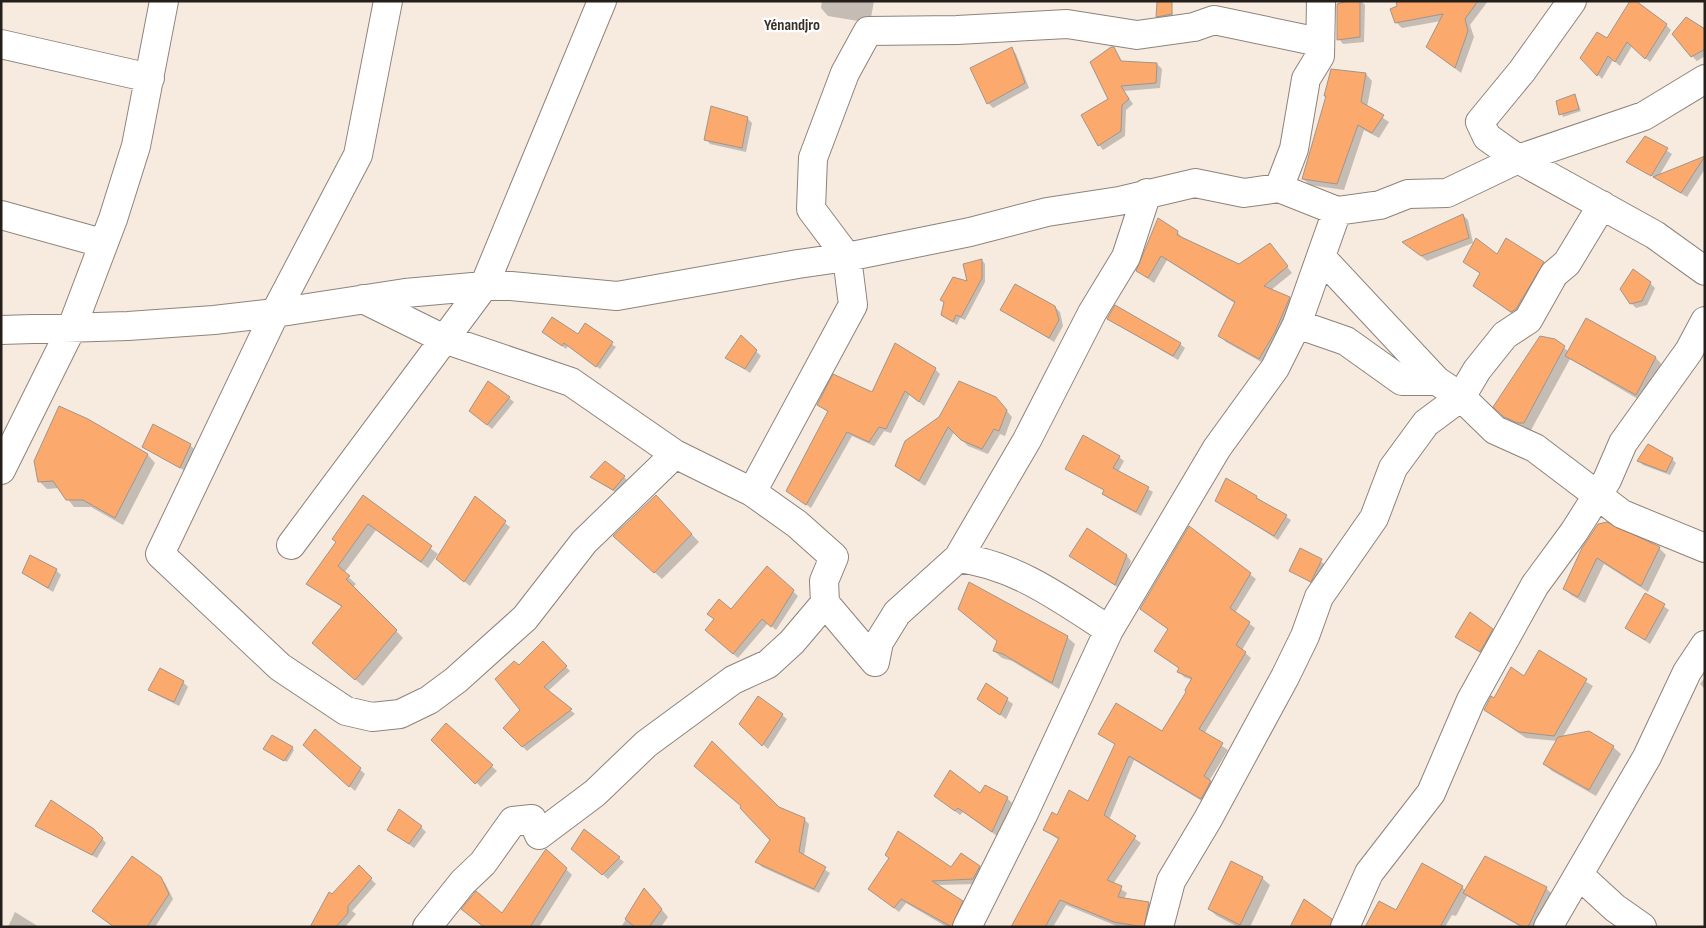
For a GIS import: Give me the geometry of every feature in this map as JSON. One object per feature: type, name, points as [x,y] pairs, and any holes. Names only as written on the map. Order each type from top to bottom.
[{"type":"street","points":[[1,470],[72,327],[102,243],[113,219],[136,146],[164,1]]},
{"type":"street","points":[[388,1],[358,155],[275,313],[160,554],[280,666],[346,712],[372,718],[400,714],[429,700],[456,680],[525,618],[584,542],[675,454]]},
{"type":"street","points":[[291,544],[484,286],[602,1]]},
{"type":"street","points":[[1279,188],[1294,149],[1306,79],[1320,56],[1321,1]]},
{"type":"street","points":[[1572,1],[1522,71],[1480,122],[1487,137],[1518,159],[1655,235],[1705,271]]},
{"type":"street","points":[[752,492],[853,305],[847,257],[811,209],[813,158],[845,73],[868,31],[957,30],[1067,24],[1137,35],[1194,27],[1214,20],[1319,42]]},
{"type":"street","points":[[1,44],[150,78]]},
{"type":"street","points":[[1,330],[128,326],[275,313],[363,299],[484,286],[510,286],[617,296],[847,257],[970,232],[1047,212],[1120,201],[1147,193],[1196,183],[1244,193],[1279,188],[1337,210],[1380,205],[1408,194],[1447,193],[1518,159],[1644,116],[1705,79]]},
{"type":"street","points":[[363,299],[444,339],[571,382],[675,454],[752,492],[797,524],[834,557],[824,581],[825,603],[875,662],[879,642],[897,613],[958,558],[1027,440],[1092,313],[1126,257],[1147,193]]},
{"type":"street","points":[[1159,927],[1172,881],[1285,677],[1305,636],[1319,597],[1374,518],[1393,468],[1426,423],[1461,397],[1477,370],[1505,335],[1528,320],[1554,274],[1568,262],[1602,205]]},
{"type":"street","points":[[967,927],[1023,815],[1109,630],[1217,448],[1275,368],[1297,324],[1337,210]]},
{"type":"street","points":[[1,215],[102,243]]},
{"type":"street","points":[[1321,257],[1437,381],[1461,397],[1495,430],[1535,448],[1622,514],[1705,548]]},
{"type":"street","points":[[1345,927],[1369,873],[1431,793],[1471,700],[1535,585],[1574,532],[1607,480],[1623,443],[1689,351],[1705,321]]},
{"type":"street","points":[[1297,324],[1346,341],[1402,381],[1437,381]]},
{"type":"street","points":[[958,558],[983,561],[1049,591],[1109,630]]},
{"type":"street","points":[[427,927],[463,882],[483,863],[514,821],[532,819],[539,835],[595,793],[646,744],[733,680],[768,664],[792,642],[825,603]]},
{"type":"street","points":[[1548,927],[1646,756],[1687,672],[1705,645]]},
{"type":"street","points":[[1579,875],[1615,908],[1642,927]]},
{"type":"building","points":[[1172,1],[1172,14],[1156,17],[1157,2]]},
{"type":"building","points":[[1348,1],[1360,1],[1360,37],[1337,40],[1337,4]]},
{"type":"building","points":[[1396,1],[1478,1],[1465,19],[1468,31],[1455,68],[1426,47],[1443,14],[1395,23],[1390,9],[1397,6]]},
{"type":"building","points":[[1630,1],[1636,1],[1667,24],[1645,59],[1627,42],[1615,62],[1608,56],[1597,76],[1580,58],[1597,32],[1607,38]]},
{"type":"building","points":[[1686,17],[1705,29],[1705,49],[1691,57],[1672,34]]},
{"type":"building","points":[[1012,47],[1025,83],[987,104],[970,68]]},
{"type":"building","points":[[1111,47],[1114,47],[1121,61],[1157,63],[1156,83],[1121,86],[1129,99],[1122,105],[1121,131],[1098,146],[1081,115],[1108,99],[1090,62]]},
{"type":"building","points":[[1331,69],[1366,73],[1361,102],[1384,115],[1372,133],[1358,125],[1337,184],[1302,179],[1326,96],[1324,96]]},
{"type":"building","points":[[1575,94],[1579,109],[1559,115],[1556,101]]},
{"type":"building","points":[[711,106],[748,117],[742,148],[704,140]]},
{"type":"building","points":[[1645,136],[1668,148],[1651,176],[1626,162]]},
{"type":"building","points":[[1705,156],[1681,193],[1653,177]]},
{"type":"building","points":[[1463,214],[1469,238],[1421,256],[1402,242]]},
{"type":"building","points":[[1158,218],[1178,231],[1177,235],[1239,264],[1270,243],[1288,266],[1264,286],[1290,297],[1275,332],[1259,359],[1218,336],[1235,302],[1161,256],[1148,278],[1136,271]]},
{"type":"building","points":[[1476,238],[1497,254],[1506,238],[1544,262],[1516,309],[1511,312],[1473,286],[1480,273],[1463,262]]},
{"type":"building","points":[[982,259],[982,278],[961,317],[956,315],[953,322],[941,315],[944,302],[940,300],[953,277],[967,281],[963,264]]},
{"type":"building","points":[[1633,269],[1651,282],[1642,301],[1630,304],[1620,289]]},
{"type":"building","points":[[1015,284],[1055,306],[1059,320],[1049,338],[1000,310]]},
{"type":"building","points":[[1115,305],[1181,343],[1173,356],[1107,319]]},
{"type":"building","points":[[552,317],[578,334],[585,323],[613,342],[596,367],[564,343],[562,346],[542,332]]},
{"type":"building","points":[[1586,318],[1656,357],[1636,395],[1565,356]]},
{"type":"building","points":[[741,335],[757,350],[745,369],[725,358]]},
{"type":"building","points":[[1540,336],[1555,339],[1565,346],[1524,423],[1518,423],[1504,417],[1493,407]]},
{"type":"building","points":[[895,343],[936,368],[919,402],[905,391],[886,429],[879,427],[869,442],[847,432],[806,505],[786,491],[828,411],[817,405],[833,374],[872,392]]},
{"type":"building","points":[[488,381],[510,397],[487,425],[469,411]]},
{"type":"building","points":[[959,381],[996,397],[1007,410],[999,431],[994,429],[982,449],[961,440],[948,427],[919,481],[895,466],[905,441],[939,417]]},
{"type":"building","points":[[59,406],[88,419],[148,454],[115,518],[83,500],[66,500],[53,481],[38,482],[34,461]]},
{"type":"building","points":[[153,424],[191,444],[180,468],[142,447]]},
{"type":"building","points":[[1083,435],[1120,456],[1113,468],[1149,487],[1136,512],[1102,494],[1104,490],[1065,469]]},
{"type":"building","points":[[1648,444],[1673,458],[1666,472],[1637,461]]},
{"type":"building","points":[[605,461],[625,476],[613,490],[590,477]]},
{"type":"building","points":[[1226,478],[1257,496],[1256,498],[1287,515],[1274,536],[1215,501]]},
{"type":"building","points":[[363,495],[432,546],[421,562],[368,524],[338,566],[350,576],[346,579],[397,630],[355,680],[312,643],[342,606],[306,584],[336,542],[332,539]]},
{"type":"building","points":[[656,495],[692,534],[654,573],[613,536]]},
{"type":"building","points":[[475,496],[506,521],[464,582],[436,559]]},
{"type":"building","points":[[1607,522],[1660,547],[1641,586],[1597,558],[1578,597],[1563,589],[1582,548],[1598,524]]},
{"type":"building","points":[[1189,526],[1251,573],[1230,608],[1250,622],[1236,645],[1246,652],[1199,729],[1223,743],[1204,776],[1211,781],[1201,799],[1129,756],[1104,815],[1136,836],[1107,880],[1122,886],[1118,897],[1149,902],[1144,927],[1114,922],[1060,900],[1045,927],[1011,927],[1059,838],[1043,830],[1052,812],[1057,815],[1069,790],[1088,801],[1115,744],[1098,734],[1116,703],[1162,731],[1186,692],[1185,690],[1192,678],[1177,672],[1179,668],[1154,651],[1168,629],[1140,609]]},
{"type":"building","points":[[1087,528],[1127,555],[1115,585],[1069,556]]},
{"type":"building","points":[[1300,548],[1322,559],[1311,582],[1289,571]]},
{"type":"building","points":[[30,555],[57,569],[48,588],[22,573]]},
{"type":"building","points":[[767,566],[794,590],[771,627],[762,619],[733,654],[705,630],[714,619],[707,614],[719,599],[731,609]]},
{"type":"building","points":[[969,582],[1068,636],[1052,683],[1003,654],[993,651],[997,641],[958,609]]},
{"type":"building","points":[[1645,593],[1665,604],[1645,640],[1625,628]]},
{"type":"building","points":[[1470,612],[1493,629],[1480,652],[1455,637]]},
{"type":"building","points":[[543,641],[567,666],[544,687],[572,709],[522,747],[503,728],[520,710],[495,679],[514,661],[519,665]]},
{"type":"building","points":[[1539,650],[1587,679],[1554,736],[1519,732],[1484,710],[1491,696],[1494,698],[1511,667],[1524,676]]},
{"type":"building","points":[[160,668],[184,681],[174,702],[148,690]]},
{"type":"building","points":[[986,683],[1008,698],[1000,715],[977,699]]},
{"type":"building","points":[[758,696],[783,714],[762,746],[739,724]]},
{"type":"building","points":[[446,723],[493,765],[475,784],[431,740]]},
{"type":"building","points":[[315,729],[361,768],[349,787],[303,745]]},
{"type":"building","points":[[1589,731],[1614,746],[1589,790],[1543,764],[1558,737]]},
{"type":"building","points":[[272,735],[293,747],[284,761],[263,749]]},
{"type":"building","points":[[712,741],[779,807],[805,818],[799,852],[826,867],[814,889],[755,862],[770,840],[740,808],[741,806],[694,766]]},
{"type":"building","points":[[950,770],[980,793],[985,785],[1008,797],[992,832],[958,808],[955,811],[934,796]]},
{"type":"building","points":[[51,800],[94,829],[103,838],[92,855],[35,826]]},
{"type":"building","points":[[399,809],[422,826],[409,844],[387,830]]},
{"type":"building","points":[[584,829],[620,857],[602,875],[571,849]]},
{"type":"building","points":[[898,831],[951,867],[961,853],[980,866],[973,879],[932,881],[963,901],[952,927],[901,899],[894,908],[868,889],[889,858],[885,855]]},
{"type":"building","points":[[546,849],[567,868],[530,927],[484,927],[461,909],[476,891],[502,913]]},
{"type":"building","points":[[132,856],[161,877],[169,894],[147,927],[114,927],[92,911]]},
{"type":"building","points":[[1485,856],[1547,887],[1528,927],[1523,927],[1463,893]]},
{"type":"building","points":[[1231,861],[1263,877],[1240,925],[1208,909]]},
{"type":"building","points":[[1422,863],[1463,886],[1440,927],[1365,927],[1379,901],[1396,910]]},
{"type":"building","points":[[359,865],[372,878],[348,906],[348,913],[336,927],[310,927],[329,892],[332,894]]},
{"type":"building","points":[[644,888],[662,909],[649,927],[635,927],[625,919]]},
{"type":"building","points":[[1304,899],[1332,919],[1330,927],[1290,927]]},
{"type":"district","name":"Yénandjro","points":[[792,25]]}]
